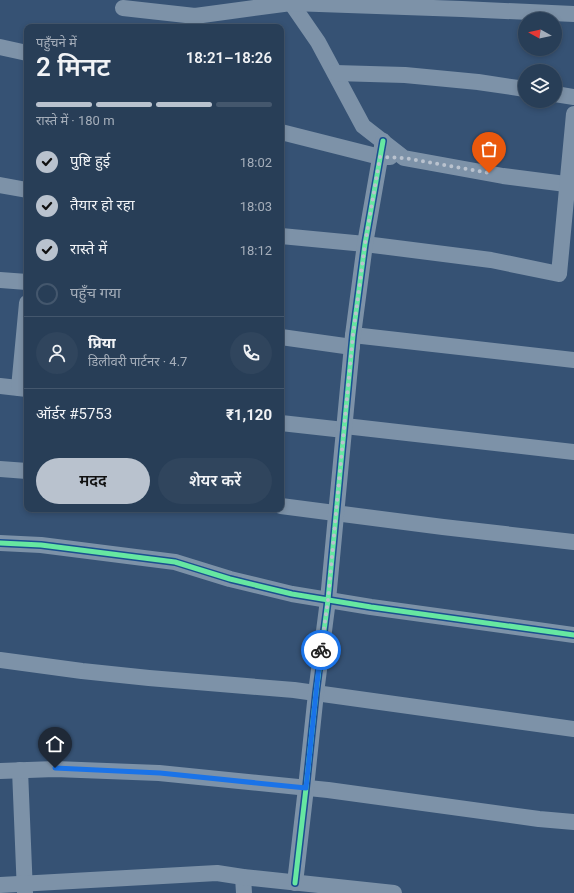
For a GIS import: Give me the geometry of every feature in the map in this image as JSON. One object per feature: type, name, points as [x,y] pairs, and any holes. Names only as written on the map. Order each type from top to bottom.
[{"type":"street","points":[[122,8],[195,16],[290,2],[574,14]]},
{"type":"street","points":[[290,2],[318,42],[363,126],[382,149],[365,244],[352,341],[328,600],[295,882]]},
{"type":"street","points":[[0,48],[24,52]]},
{"type":"street","points":[[335,74],[406,75],[478,82],[518,88]]},
{"type":"street","points":[[562,95],[574,97]]},
{"type":"street","points":[[284,236],[365,244],[491,260],[559,274],[571,184],[574,114]]},
{"type":"street","points":[[284,133],[382,149],[404,158],[503,176],[571,184]]},
{"type":"street","points":[[0,185],[24,189]]},
{"type":"street","points":[[0,280],[24,282]]},
{"type":"street","points":[[284,337],[352,341],[574,360]]},
{"type":"street","points":[[0,386],[23,389],[24,362]]},
{"type":"street","points":[[284,424],[344,428],[574,452]]},
{"type":"street","points":[[0,469],[24,471]]},
{"type":"street","points":[[284,506],[574,542]]},
{"type":"street","points":[[0,543],[41,545],[175,562],[230,579],[284,592],[371,608],[574,635]]},
{"type":"street","points":[[0,660],[90,672],[294,690],[574,730]]},
{"type":"street","points":[[0,771],[55,768],[160,773],[306,788],[532,818],[574,822]]},
{"type":"street","points":[[20,770],[25,888]]},
{"type":"street","points":[[0,885],[25,888],[217,873],[244,885],[295,882],[394,893]]},
{"type":"cycle path","points":[[295,883],[328,600],[353,335],[365,244],[383,141]]},
{"type":"cycle path","points":[[0,543],[41,545],[175,562],[230,579],[292,594],[371,607],[574,635]]},
{"type":"way so far","points":[[321,650],[328,600],[353,335],[365,244],[380,157],[404,158],[489,173]]},
{"type":"route","points":[[55,768],[160,773],[306,788],[321,650]]}]
